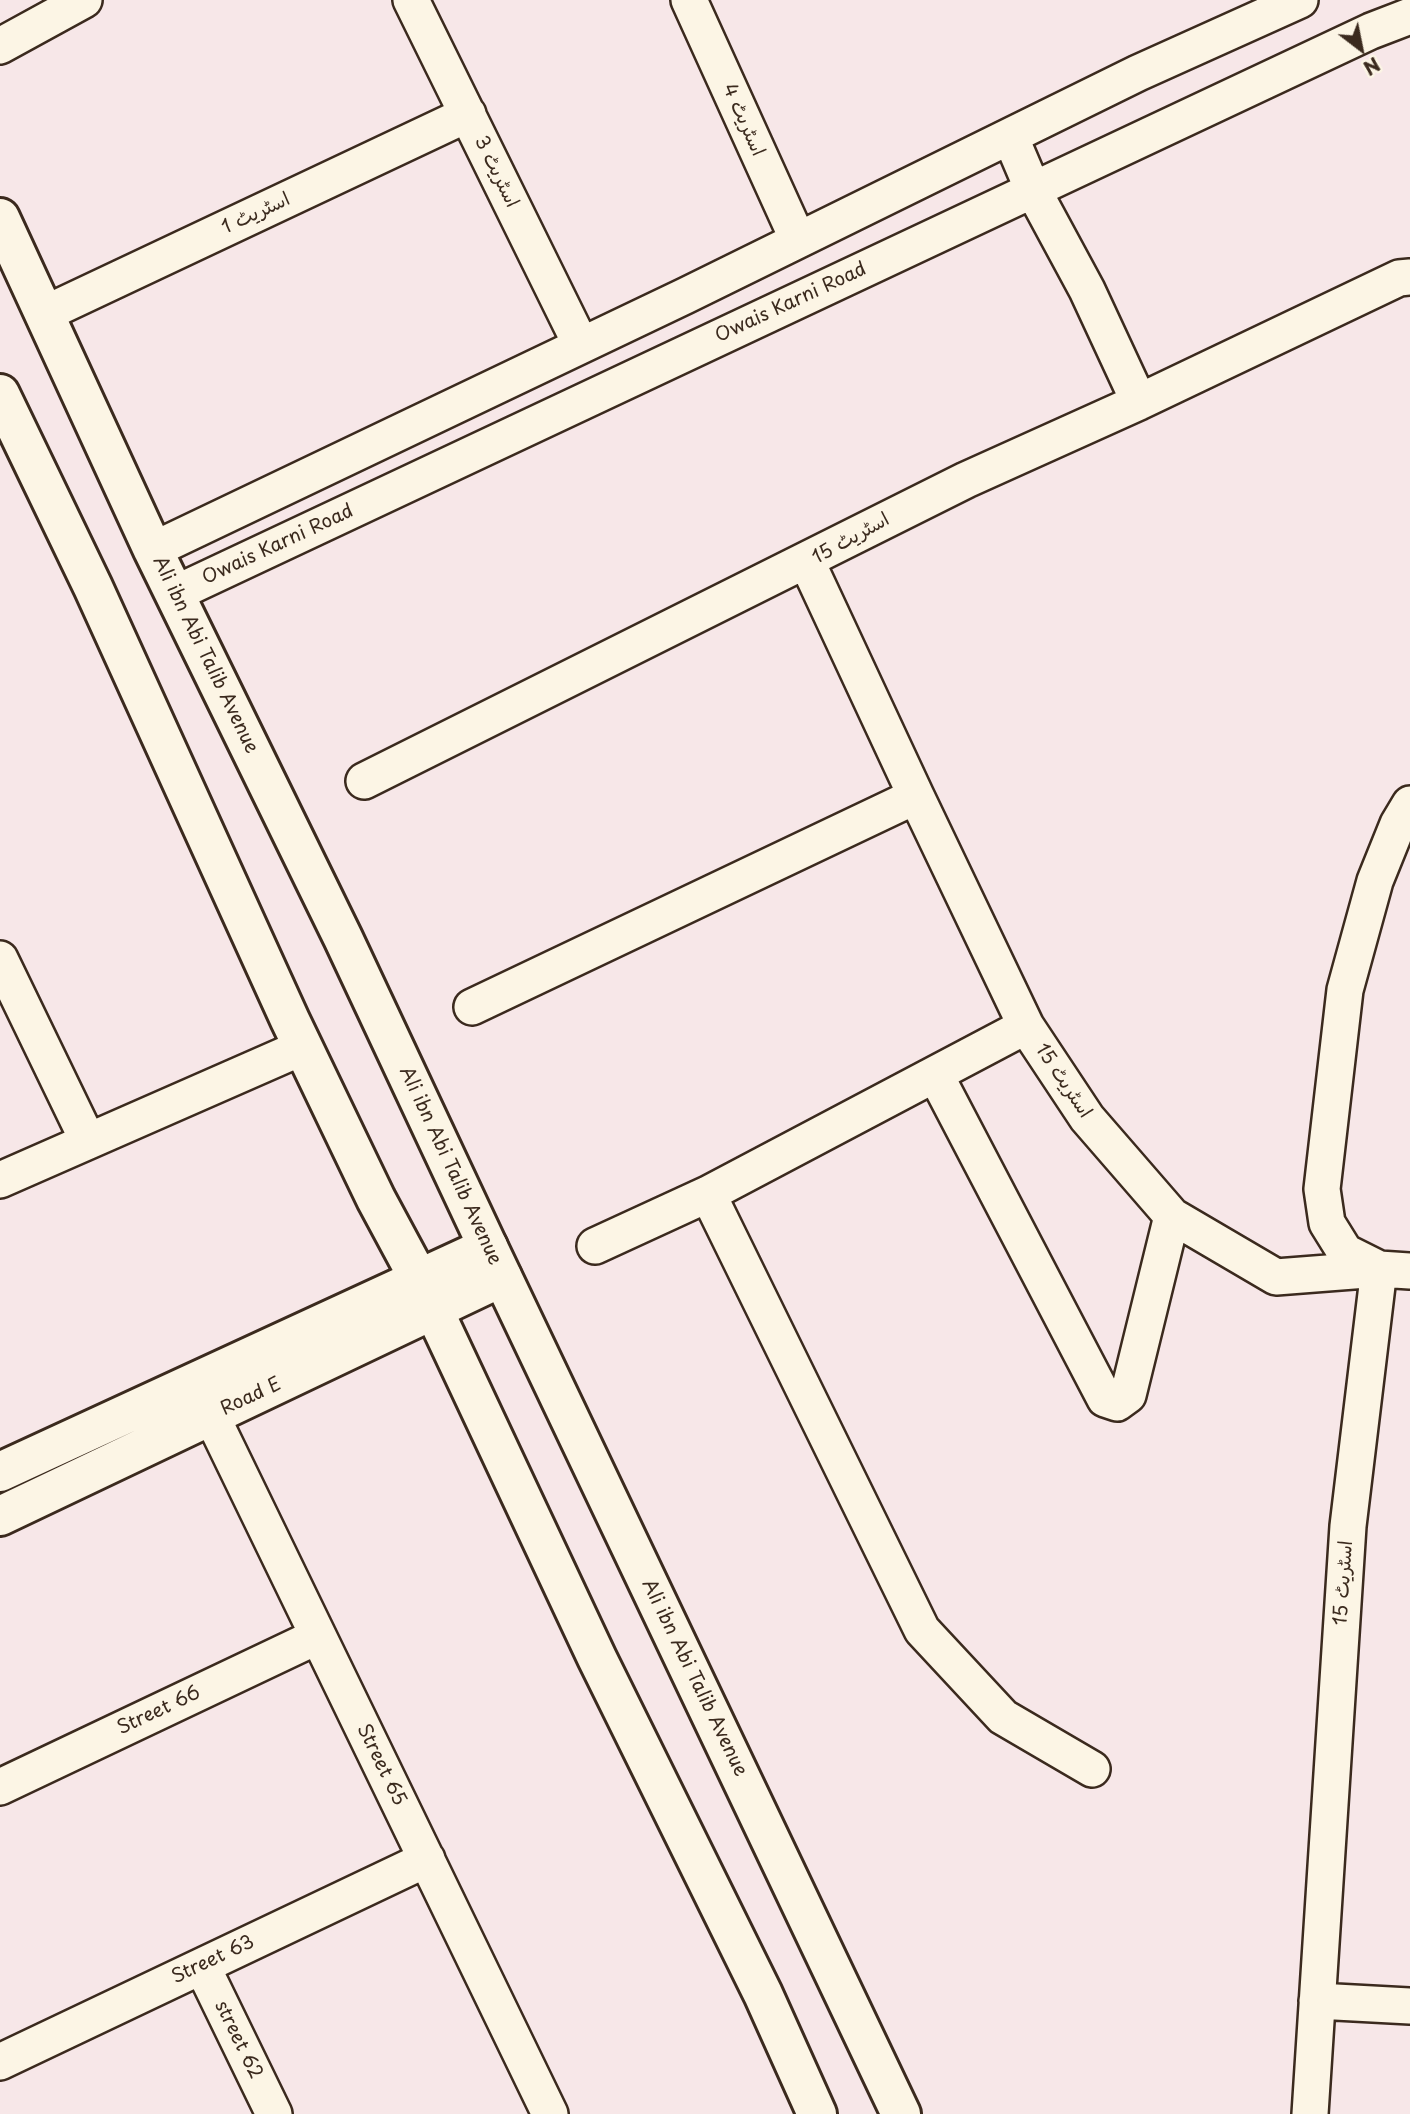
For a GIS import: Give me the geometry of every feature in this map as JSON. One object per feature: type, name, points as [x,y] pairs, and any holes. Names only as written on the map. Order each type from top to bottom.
[{"type":"main road","name":"Ali ibn Abi Talib Avenue","points":[[0,218],[153,550],[343,938],[901,2114]]},
{"type":"main road","points":[[0,394],[93,587],[303,1047],[376,1199],[426,1294],[597,1658],[763,1994],[817,2114]]},
{"type":"main road","name":"Road E","points":[[0,1472],[426,1294],[495,1262]]},
{"type":"main road","name":"Road E","points":[[0,1516],[211,1415],[426,1294]]},
{"type":"street","points":[[0,46],[84,0]]},
{"type":"street","name":"اسٹریٹ 3","points":[[411,0],[580,345]]},
{"type":"street","points":[[153,550],[798,240],[1138,73],[1300,0]]},
{"type":"street","name":"اسٹریٹ 4","points":[[692,1],[798,240]]},
{"type":"street","name":"Owais Karni Road","points":[[174,594],[1371,31],[1410,16]]},
{"type":"street","name":"اسٹریٹ 1","points":[[44,314],[468,114]]},
{"type":"street","points":[[1010,136],[1033,190],[1087,290],[1139,402]]},
{"type":"street","name":"اسٹریٹ 15","points":[[1310,2114],[1348,1525],[1395,1270],[1276,1277],[1172,1216],[1087,1118],[1026,1026],[806,560],[966,480],[1139,402],[1399,278],[1410,277]]},
{"type":"street","points":[[364,781],[806,560]]},
{"type":"street","points":[[472,1007],[916,796]]},
{"type":"street","points":[[1395,1270],[1346,1252],[1326,1223],[1322,1189],[1345,990],[1375,881],[1398,824],[1410,804]]},
{"type":"street","points":[[0,959],[88,1141]]},
{"type":"street","points":[[595,1246],[708,1194],[1026,1026]]},
{"type":"street","points":[[0,1180],[303,1047]]},
{"type":"street","points":[[935,1074],[1105,1399],[1117,1403],[1128,1395],[1172,1216]]},
{"type":"street","points":[[708,1194],[922,1630],[1003,1717],[1092,1769]]},
{"type":"street","name":"Street 65","points":[[211,1415],[550,2114]]},
{"type":"street","name":"Street 66","points":[[0,1787],[318,1636]]},
{"type":"street","name":"Street 63","points":[[0,2062],[426,1859]]},
{"type":"street","name":"street 62","points":[[201,1966],[274,2114]]},
{"type":"street","points":[[1317,2001],[1410,2006]]}]
